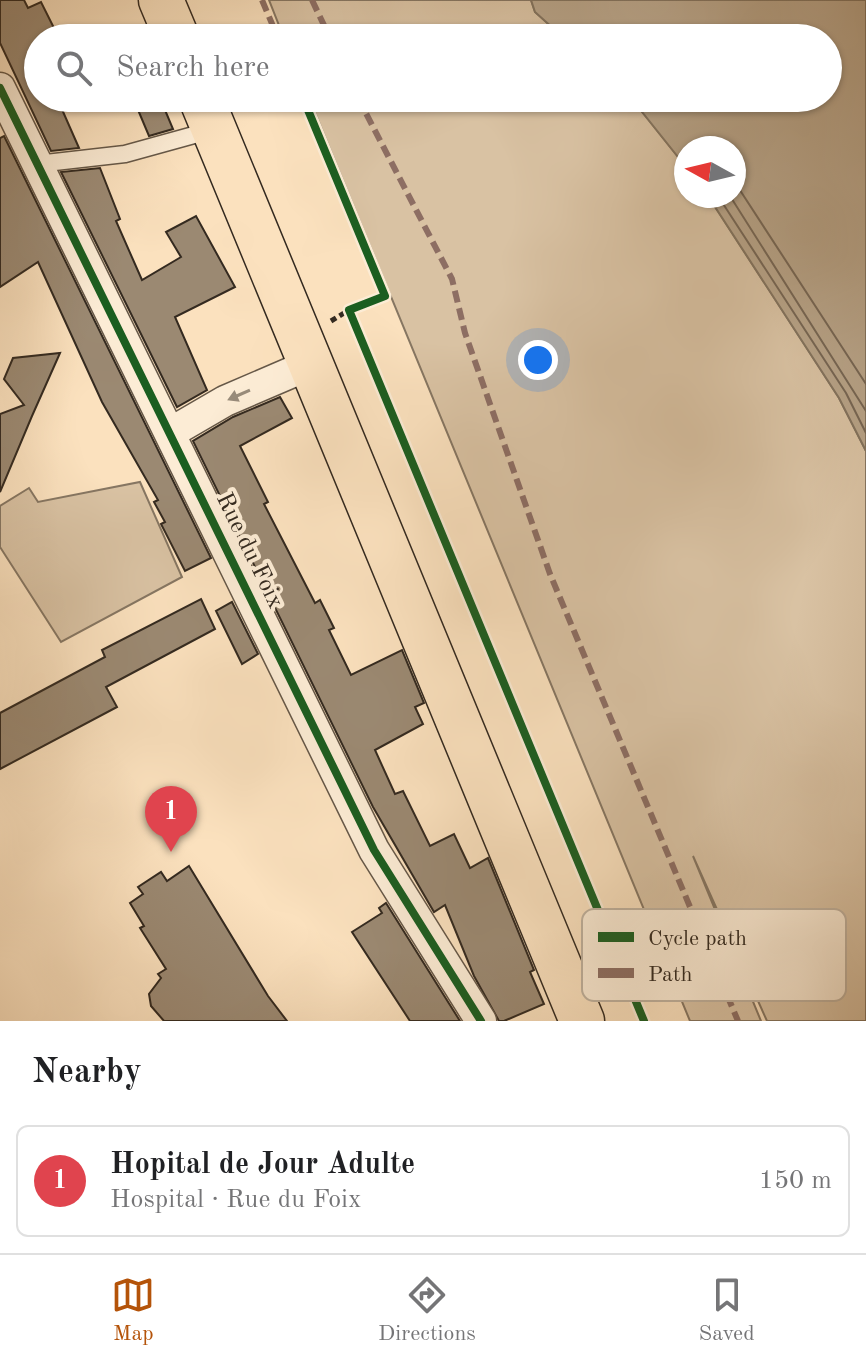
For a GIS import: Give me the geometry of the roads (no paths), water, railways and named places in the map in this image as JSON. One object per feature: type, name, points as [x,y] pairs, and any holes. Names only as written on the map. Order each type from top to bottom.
[{"type":"main road","points":[[161,0],[171,24]]},
{"type":"main road","points":[[208,114],[582,1021]]},
{"type":"street","name":"Rue du Foix","points":[[0,88],[374,850],[481,1021]]},
{"type":"street","points":[[170,433],[225,401],[311,364]]},
{"type":"lane","points":[[37,164],[125,154],[208,114]]},
{"type":"water","points":[[531,0],[866,0],[866,451],[839,398],[716,208],[746,208],[746,136],[674,136],[674,152],[642,112],[842,112],[842,24],[548,24],[535,12]]},
{"type":"place","name":"Hopital de Jour Adulte","points":[[171,852]]}]
